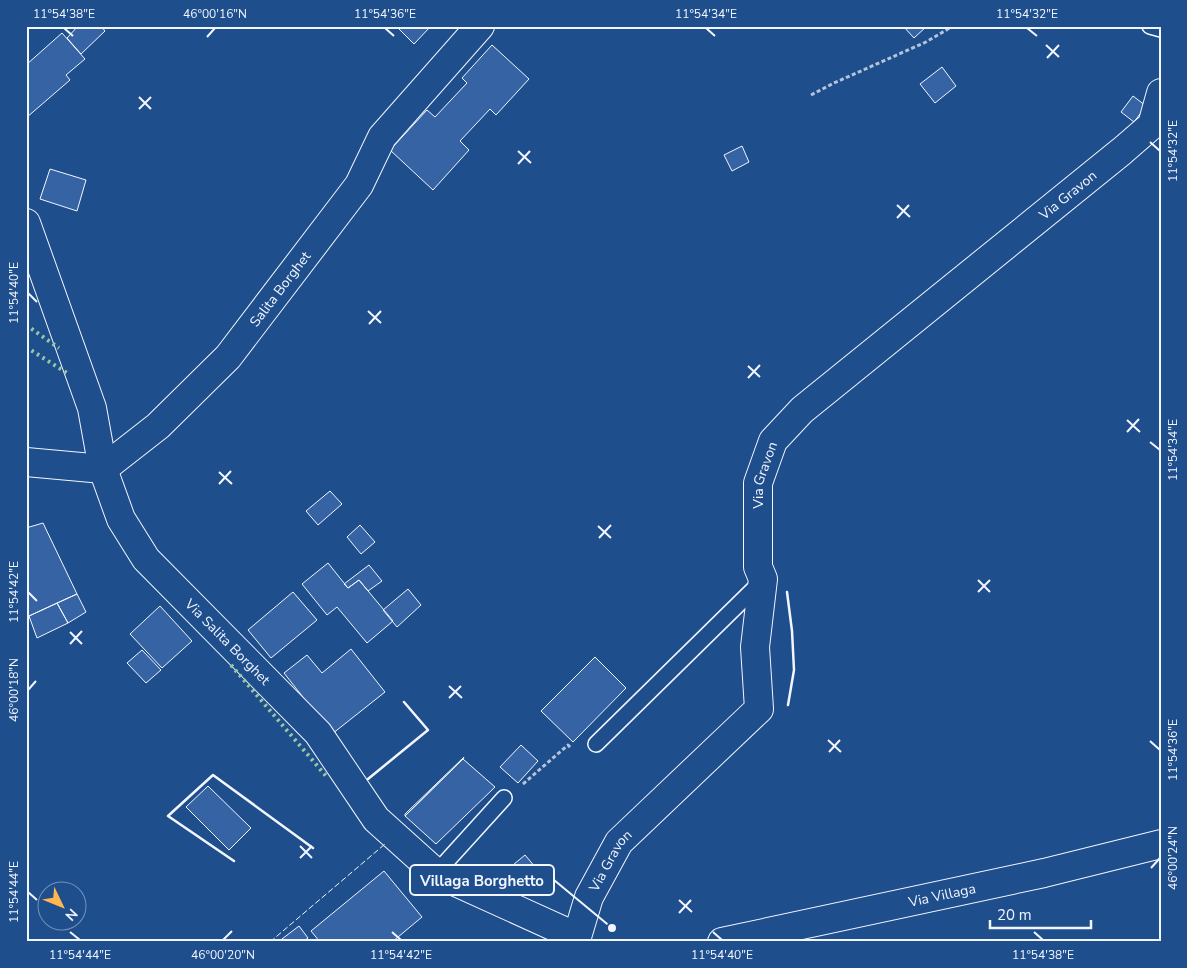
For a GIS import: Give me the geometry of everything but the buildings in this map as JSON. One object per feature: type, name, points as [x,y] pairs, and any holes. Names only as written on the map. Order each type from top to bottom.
[{"type":"street","name":"Salita Borghet","points":[[103,469],[158,426],[228,357],[359,185],[382,138],[480,26]]},
{"type":"street","name":"Via Gravon","points":[[575,939],[590,897],[618,842],[759,709],[755,647],[763,580],[758,567],[758,483],[773,441],[802,410],[1152,125],[1161,93]]},
{"type":"street","name":"Via Salita Borghet","points":[[26,223],[92,408],[103,469],[121,519],[146,559],[318,732],[376,819],[436,873],[575,939]]},
{"type":"street","points":[[26,462],[103,469]]},
{"type":"street","name":"Via Villaga","points":[[722,942],[1044,873],[1161,844]]},
{"type":"lane","points":[[1150,26],[1161,28]]},
{"type":"lane","points":[[596,744],[763,580]]},
{"type":"lane","points":[[436,873],[504,798]]},
{"type":"path","points":[[811,95],[918,46],[953,26]]},
{"type":"path","points":[[504,798],[520,787],[568,745],[573,750],[588,737],[596,744]]},
{"type":"hedge","points":[[26,325],[59,348]]},
{"type":"hedge","points":[[26,347],[67,373]]},
{"type":"hedge","points":[[231,665],[326,776]]},
{"type":"fence","points":[[270,942],[385,844]]},
{"type":"wall","points":[[787,592],[794,670],[788,705]]},
{"type":"wall","points":[[368,779],[428,730],[404,702]]},
{"type":"wall","points":[[234,861],[168,816],[213,775],[313,848]]},
{"type":"place","name":"Villaga Borghetto","points":[[612,928]]}]
